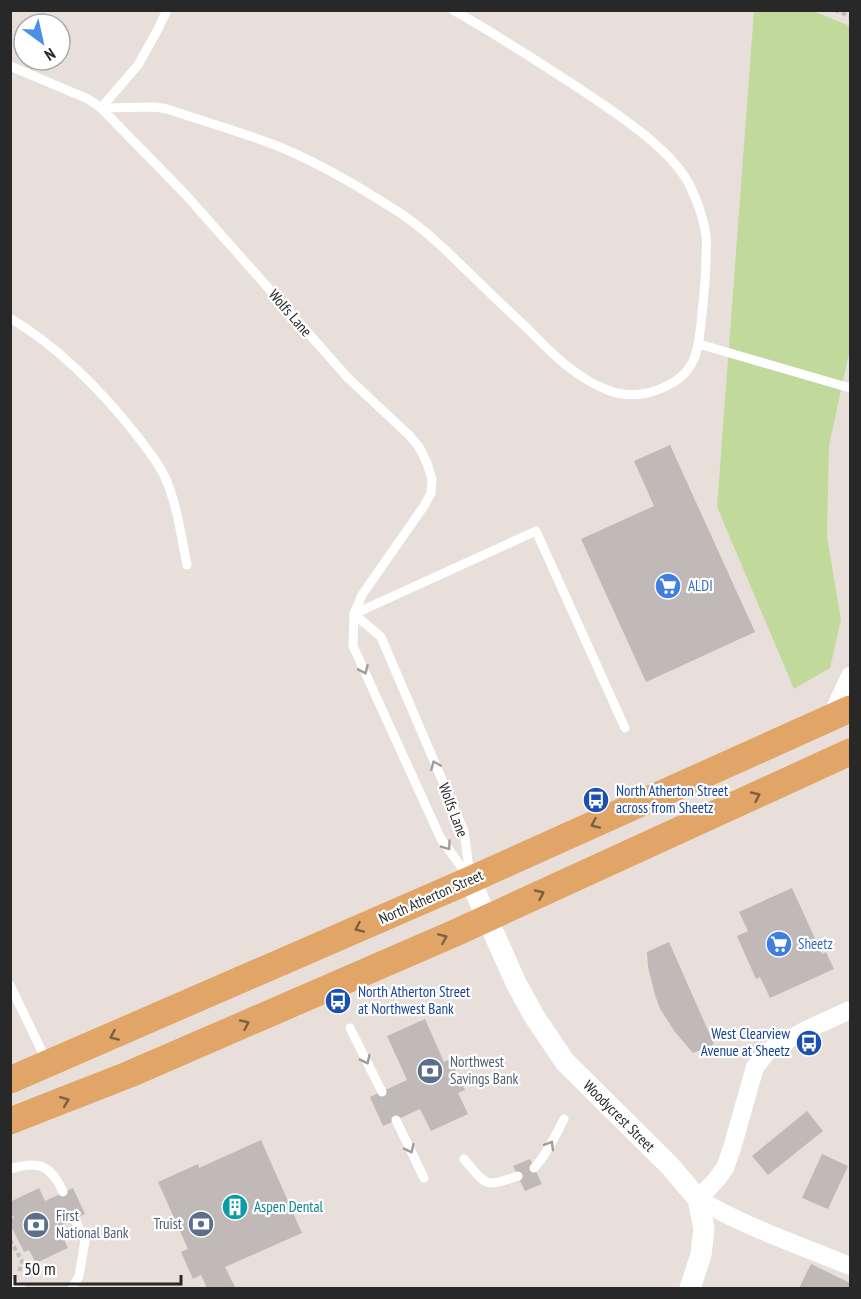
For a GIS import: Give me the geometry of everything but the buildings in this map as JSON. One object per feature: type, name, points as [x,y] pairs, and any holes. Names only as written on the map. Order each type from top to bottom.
[{"type":"main road","name":"North Atherton Street","points":[[11,1080],[470,880],[840,714]]},
{"type":"main road","points":[[10,1121],[130,1074],[487,918],[850,752]]},
{"type":"street","points":[[840,714],[850,676]]},
{"type":"street","name":"Woodycrest Street","points":[[470,880],[516,983],[534,1016],[566,1062],[670,1167],[698,1199],[748,1224],[850,1266]]},
{"type":"street","points":[[690,1288],[701,1255],[704,1228],[698,1199],[725,1168],[755,1067],[768,1051],[850,1010]]},
{"type":"lane","points":[[101,108],[138,65],[167,10]]},
{"type":"lane","points":[[101,108],[155,106],[268,142],[302,157],[402,214],[432,237],[552,353],[579,375],[614,393],[633,395],[651,393],[677,381],[688,370],[699,344],[707,238],[691,188],[681,170],[644,135],[607,107],[501,37],[453,10]]},
{"type":"lane","name":"Wolfs Lane","points":[[11,66],[88,99],[101,108],[185,194],[348,378],[419,447],[432,479],[431,493],[362,595],[354,614],[353,646],[441,839],[470,880]]},
{"type":"lane","points":[[10,318],[32,331],[71,364],[122,417],[154,458],[170,491],[187,565]]},
{"type":"lane","points":[[699,344],[850,388]]},
{"type":"lane","points":[[354,614],[536,531],[625,728]]},
{"type":"lane","name":"Wolfs Lane","points":[[354,614],[381,637],[464,831],[470,880]]},
{"type":"lane","points":[[10,984],[48,1064]]},
{"type":"lane","points":[[351,1028],[382,1092]]},
{"type":"lane","points":[[534,1168],[564,1119]]},
{"type":"lane","points":[[396,1120],[424,1178]]},
{"type":"lane","points":[[464,1159],[487,1184],[518,1176]]},
{"type":"lane","points":[[10,1169],[27,1164],[45,1167],[58,1181],[63,1192]]},
{"type":"lane","points":[[72,1288],[79,1276],[85,1241],[75,1219]]},
{"type":"lane","points":[[10,1283],[21,1288]]},
{"type":"path","points":[[836,10],[850,16]]},
{"type":"path","points":[[10,1240],[22,1261],[18,1275]]},
{"type":"green space","points":[[754,11],[813,11],[850,26],[850,348],[829,446],[827,536],[841,620],[830,668],[794,689],[717,507]]},
{"type":"place","name":"ALDI","points":[[668,586]]},
{"type":"place","name":"North Atherton Street across from Sheetz","points":[[596,800]]},
{"type":"place","name":"Sheetz","points":[[779,944]]},
{"type":"place","name":"North Atherton Street at Northwest Bank","points":[[338,1001]]},
{"type":"place","name":"West Clearview Avenue at Sheetz","points":[[809,1043]]},
{"type":"place","name":"Northwest Savings Bank","points":[[430,1071]]},
{"type":"place","name":"Aspen Dental","points":[[235,1207]]},
{"type":"place","name":"Truist","points":[[201,1224]]},
{"type":"place","name":"First National Bank","points":[[36,1225]]}]
